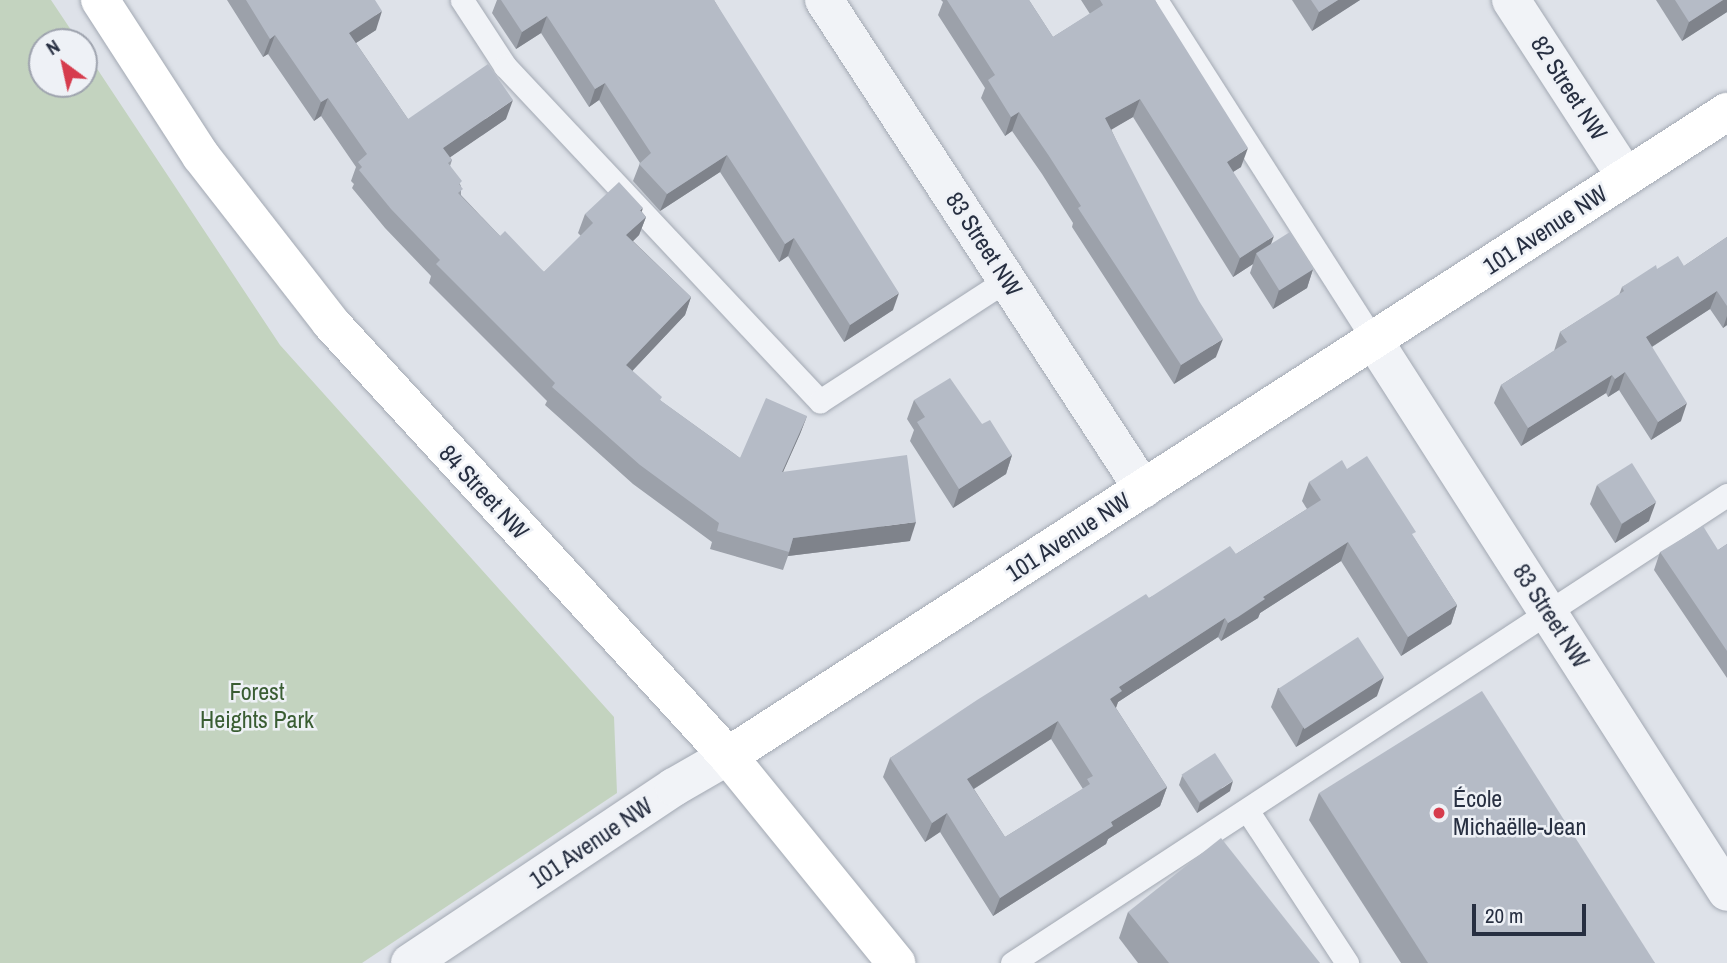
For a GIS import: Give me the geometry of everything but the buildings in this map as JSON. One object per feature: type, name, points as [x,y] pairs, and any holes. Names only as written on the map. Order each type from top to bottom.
[{"type":"main road","name":"84 Street NW","points":[[100,0],[201,156],[330,322],[728,756],[896,963]]},
{"type":"main road","name":"101 Avenue NW","points":[[728,756],[1727,112]]},
{"type":"street","name":"83 Street NW","points":[[824,0],[1143,489]]},
{"type":"street","name":"82 Street NW","points":[[1511,0],[1626,177]]},
{"type":"street","name":"83 Street NW","points":[[1374,341],[1727,892]]},
{"type":"street","name":"101 Avenue NW","points":[[410,963],[674,788],[728,756]]},
{"type":"lane","points":[[462,0],[505,66],[820,401],[1008,279]]},
{"type":"lane","points":[[1156,0],[1374,341]]},
{"type":"lane","points":[[1012,963],[1727,495]]},
{"type":"lane","points":[[1247,810],[1347,963]]},
{"type":"green space","name":"Forest Heights Park","points":[[0,0],[51,0],[70,28],[28,28],[28,98],[98,98],[98,70],[280,345],[614,717],[617,793],[362,963],[0,963]]},
{"type":"place","name":"École Michaëlle-Jean","points":[[1439,813]]}]
